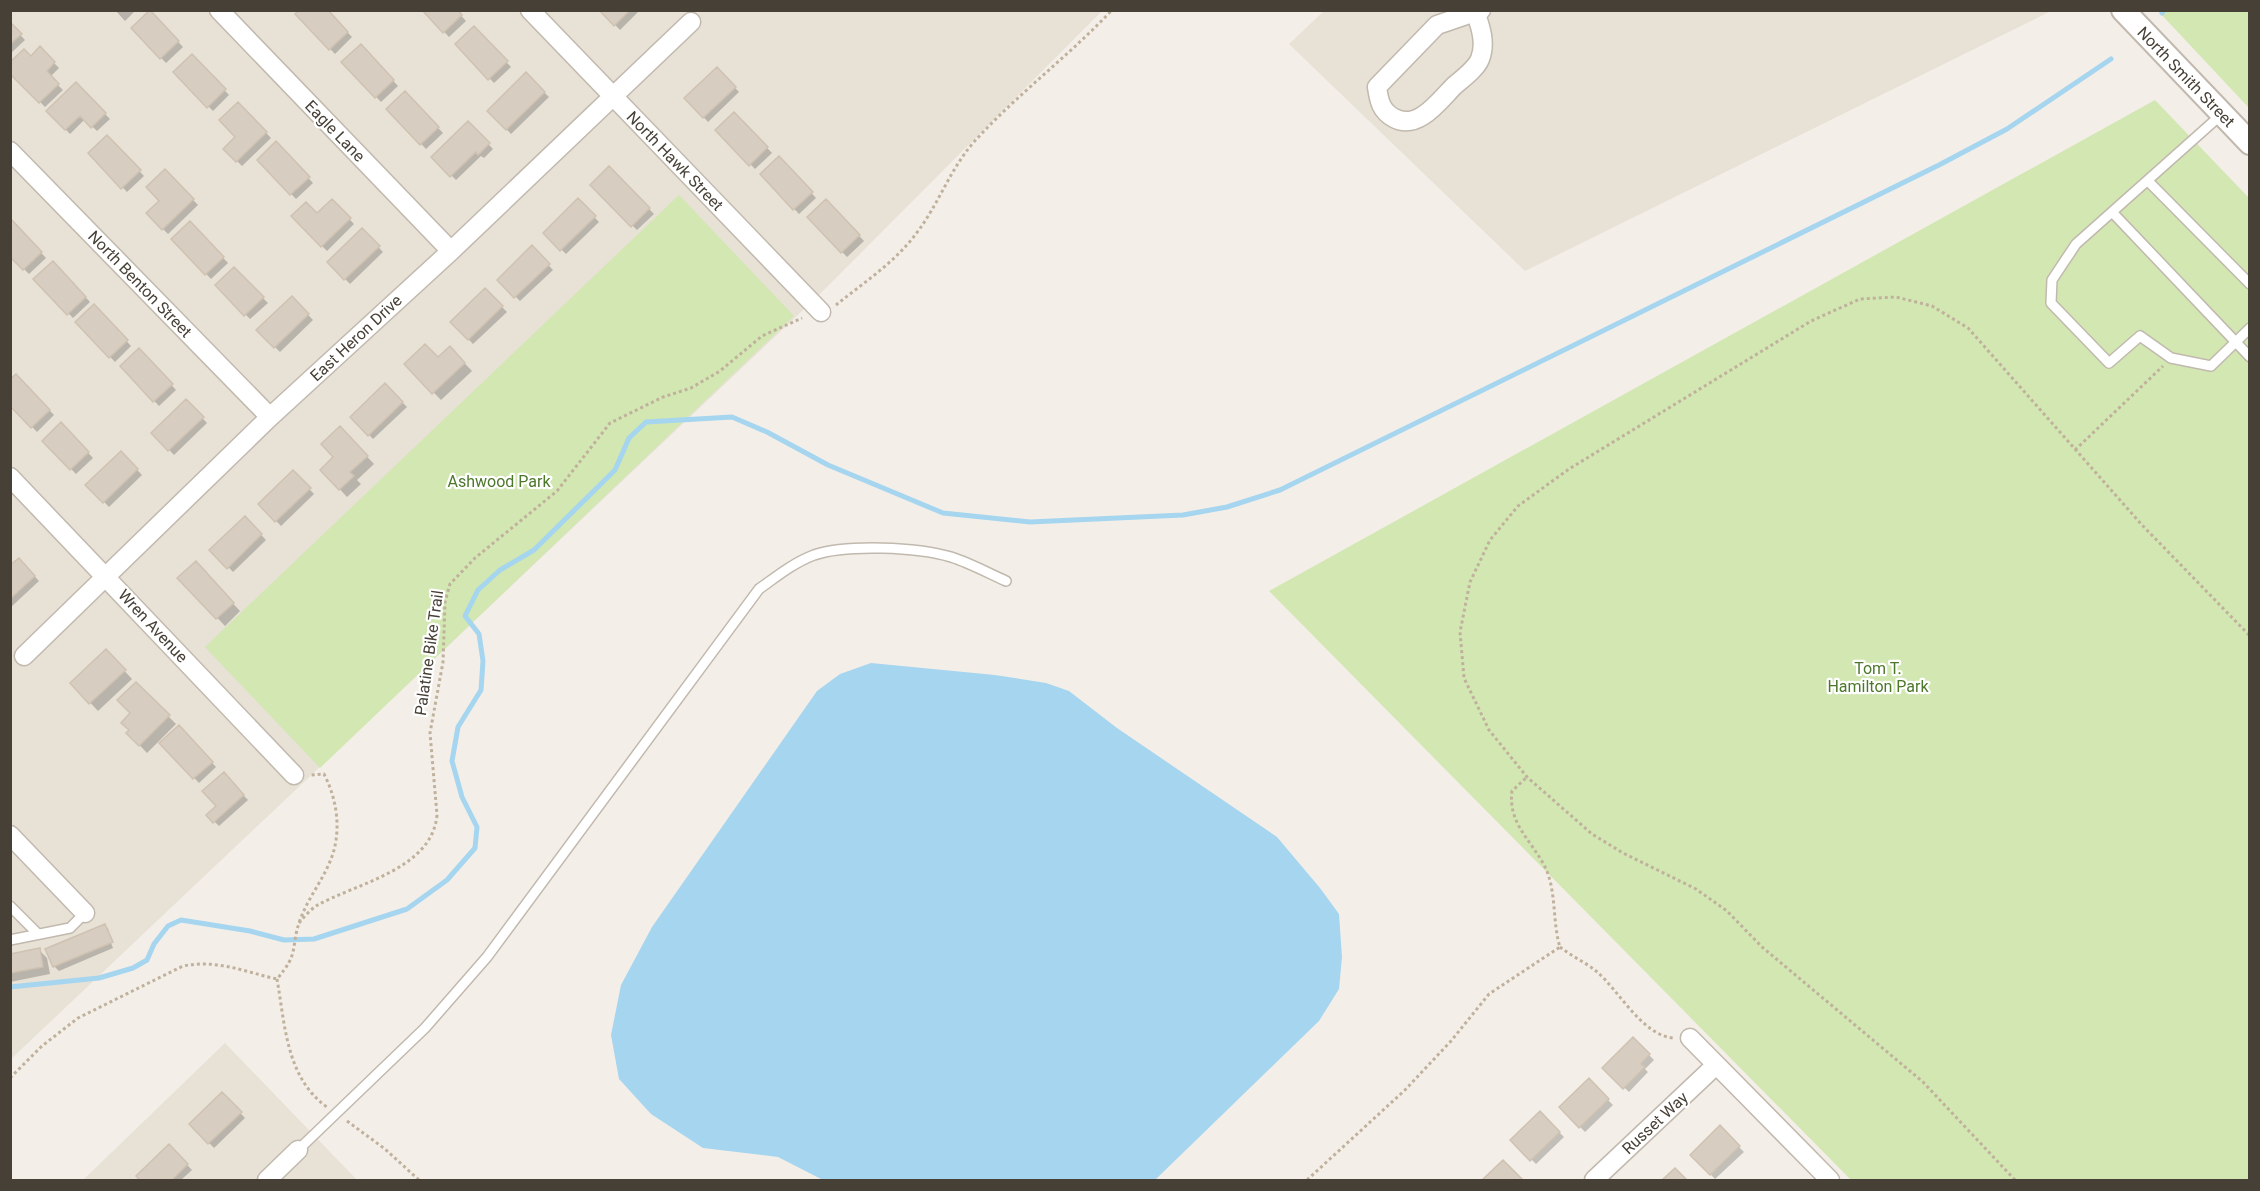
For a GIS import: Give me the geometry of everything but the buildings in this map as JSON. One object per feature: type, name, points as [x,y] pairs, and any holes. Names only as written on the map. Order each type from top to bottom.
[{"type":"street","name":"Eagle Lane","points":[[219,10],[451,251]]},
{"type":"street","name":"North Hawk Street","points":[[530,10],[821,312]]},
{"type":"street","name":"North Smith Street","points":[[2122,10],[2250,143]]},
{"type":"street","points":[[1478,12],[1483,48],[1479,62],[1425,115],[1413,121],[1401,122],[1388,114],[1379,103],[1377,87],[1437,25],[1478,12]]},
{"type":"street","name":"East Heron Drive","points":[[24,656],[270,417],[451,251],[691,22]]},
{"type":"street","name":"North Benton Street","points":[[10,151],[270,417]]},
{"type":"street","name":"Wren Avenue","points":[[10,477],[294,776]]},
{"type":"street","points":[[10,835],[85,913]]},
{"type":"street","points":[[1689,1038],[1830,1180]]},
{"type":"street","name":"Russet Way","points":[[1594,1180],[1716,1065]]},
{"type":"street","points":[[267,1180],[298,1150]]},
{"type":"lane","points":[[2222,114],[2076,244],[2052,280],[2051,303],[2109,363],[2140,336],[2171,358],[2211,366],[2250,328]]},
{"type":"lane","points":[[2148,181],[2250,284]]},
{"type":"lane","points":[[2112,212],[2250,357]]},
{"type":"lane","points":[[298,1150],[425,1028],[487,957],[759,589],[786,569],[814,555],[846,548],[874,547],[950,557],[1006,581]]},
{"type":"lane","points":[[10,906],[38,934]]},
{"type":"lane","points":[[10,940],[70,928],[85,913]]},
{"type":"path","name":"Palatine Bike Trail","points":[[299,923],[315,907],[383,876],[417,854],[430,840],[437,815],[430,733],[443,662],[445,602],[450,584],[475,558],[556,490],[610,423],[663,397],[691,388],[720,371],[762,336],[837,305],[914,237],[950,173],[971,145],[1009,104],[1076,48],[1112,10]]},
{"type":"path","points":[[2015,1180],[1923,1082],[1762,947],[1727,911],[1696,889],[1623,853],[1592,834],[1527,777],[1489,730],[1464,678],[1460,633],[1470,582],[1490,540],[1518,506],[1569,469],[1810,321],[1860,299],[1896,297],[1932,306],[1968,328],[2202,589],[2250,636]]},
{"type":"path","points":[[2075,450],[2171,358]]},
{"type":"path","points":[[277,979],[290,963],[295,952],[299,923],[313,890],[332,858],[338,823],[334,793],[324,774],[294,776]]},
{"type":"path","points":[[1527,777],[1512,791],[1510,806],[1518,828],[1545,867],[1560,947],[1596,971],[1636,1016],[1664,1037],[1689,1038]]},
{"type":"path","points":[[1307,1180],[1405,1090],[1489,994],[1560,947]]},
{"type":"path","points":[[10,1078],[42,1046],[78,1018],[183,966],[202,962],[277,979]]},
{"type":"path","points":[[277,979],[297,1072],[310,1095],[385,1149],[419,1180]]},
{"type":"shaded area","points":[[1325,10],[2051,11],[1525,271],[1289,44]]},
{"type":"shaded area","points":[[11,11],[1102,11],[820,294],[11,1059]]},
{"type":"shaded area","points":[[225,1043],[357,1180],[83,1180]]},
{"type":"green space","points":[[2158,11],[2249,11],[2249,108]]},
{"type":"green space","name":"Tom T. Hamilton Park","points":[[2155,100],[2249,198],[2249,1180],[1851,1180],[1269,591]]},
{"type":"green space","name":"Ashwood Park","points":[[679,195],[794,316],[320,768],[205,647]]},
{"type":"water","points":[[871,663],[995,675],[1046,683],[1069,691],[1117,728],[1277,837],[1339,914],[1342,957],[1339,989],[1319,1021],[1155,1180],[823,1180],[778,1157],[703,1148],[651,1114],[619,1079],[611,1035],[621,985],[652,927],[817,691],[840,674]]},
{"type":"waterway","points":[[10,987],[99,978],[133,968],[147,960],[154,944],[168,926],[181,920],[250,931],[284,940],[314,939],[407,909],[447,880],[475,848],[477,827],[462,797],[452,761],[458,727],[481,690],[483,661],[479,634],[465,616],[478,590],[500,570],[534,550],[615,470],[629,438],[646,422],[732,417],[767,432],[828,465],[943,513],[1030,522],[1183,515],[1227,507],[1280,490],[1939,165],[2007,129],[2111,59]]}]
